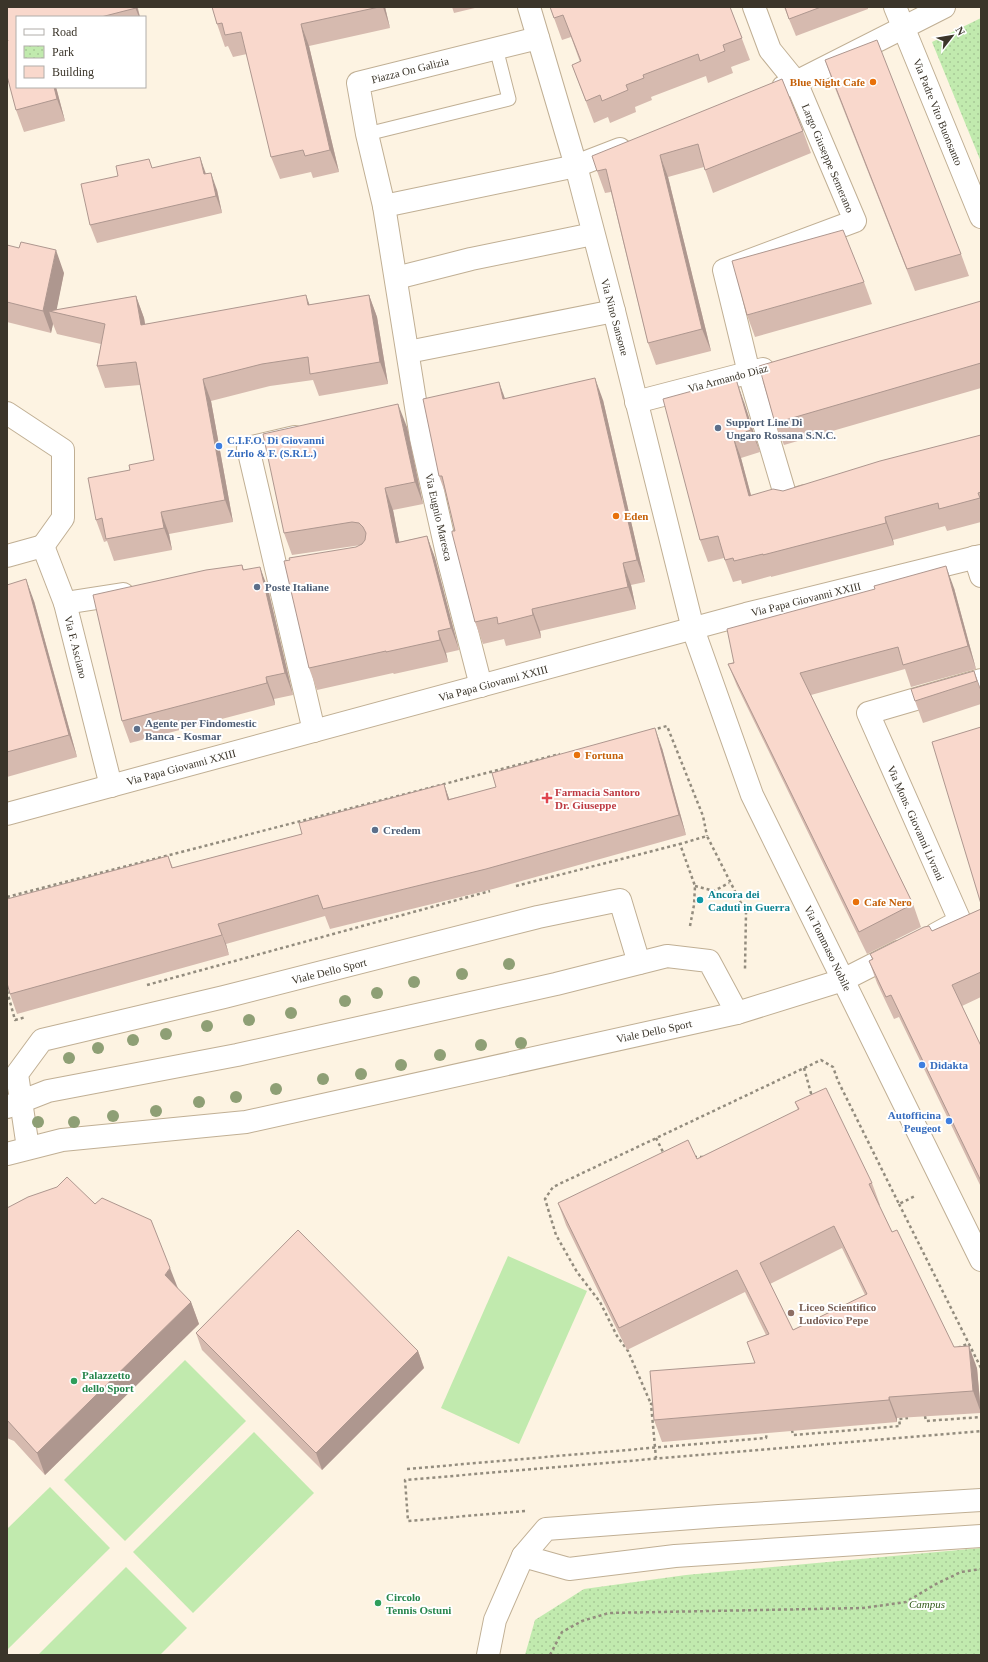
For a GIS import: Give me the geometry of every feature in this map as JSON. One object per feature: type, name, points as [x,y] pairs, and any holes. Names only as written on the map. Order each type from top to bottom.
[{"type":"street","name":"Via Nino Sansone","points":[[530,7],[576,166],[614,311],[693,629]]},
{"type":"street","name":"Largo Giuseppe Semerano","points":[[749,373],[724,270],[854,221],[796,82],[770,50],[754,7]]},
{"type":"street","name":"Via Padre Vito Buonsanto","points":[[896,7],[981,217]]},
{"type":"street","points":[[767,93],[796,82],[904,29],[944,7]]},
{"type":"street","name":"Piazza On Galizia","points":[[407,349],[384,206],[367,134],[358,83],[538,38]]},
{"type":"street","points":[[384,206],[576,166],[642,141]]},
{"type":"street","points":[[396,278],[471,259],[593,234]]},
{"type":"street","points":[[407,349],[614,311]]},
{"type":"street","name":"Via Eugnio Maresca","points":[[407,349],[421,438],[448,558],[481,686]]},
{"type":"street","name":"Via Armando Diaz","points":[[636,402],[779,364]]},
{"type":"street","points":[[749,373],[788,502],[821,491]]},
{"type":"street","points":[[393,413],[416,408]]},
{"type":"street","points":[[7,413],[63,450],[63,518],[43,546],[7,556]]},
{"type":"street","points":[[314,731],[268,571],[248,448],[317,432]]},
{"type":"street","name":"Via F. Asciano","points":[[43,546],[64,604],[111,786]]},
{"type":"street","name":"Via Papa Giovanni XXIII","points":[[7,814],[693,629],[979,563]]},
{"type":"street","points":[[268,571],[300,566]]},
{"type":"street","points":[[64,604],[143,591]]},
{"type":"street","name":"Via Tommaso Nobile","points":[[693,629],[752,795],[981,1260]]},
{"type":"street","name":"Via Mons. Giovanni Livrani","points":[[843,980],[960,921],[868,713],[981,680]]},
{"type":"street","name":"Viale Dello Sport","points":[[28,1148],[14,1105],[17,1074],[42,1040],[232,995],[538,917],[620,900],[639,963]]},
{"type":"street","points":[[14,1105],[48,1091],[237,1055],[548,986],[667,956],[709,961],[737,1012]]},
{"type":"street","name":"Viale Dello Sport","points":[[7,1154],[62,1140],[246,1122],[737,1012],[843,980]]},
{"type":"street","points":[[488,1655],[495,1620],[523,1556],[546,1529],[712,1516],[981,1500]]},
{"type":"street","points":[[523,1556],[569,1569],[675,1556],[981,1536]]},
{"type":"lane","points":[[367,134],[510,99],[496,48]]},
{"type":"path","points":[[644,732],[667,726],[703,816],[707,836],[729,883],[746,913],[745,969]]},
{"type":"path","points":[[7,897],[560,754]]},
{"type":"path","points":[[516,886],[707,836]]},
{"type":"path","points":[[680,844],[694,886],[694,905],[690,926]]},
{"type":"path","points":[[694,886],[714,891],[729,883]]},
{"type":"path","points":[[144,986],[490,891]]},
{"type":"path","points":[[7,991],[15,1020],[30,1016]]},
{"type":"path","points":[[656,1458],[651,1404],[628,1351],[617,1336],[600,1302],[577,1272],[556,1234],[545,1199],[553,1187],[821,1060],[833,1067],[838,1081],[981,1368]]},
{"type":"path","points":[[804,1068],[814,1105]]},
{"type":"path","points":[[656,1138],[666,1159]]},
{"type":"path","points":[[690,1157],[706,1156]]},
{"type":"path","points":[[899,1204],[915,1196]]},
{"type":"path","points":[[955,1349],[969,1343]]},
{"type":"path","points":[[968,1358],[975,1355]]},
{"type":"path","points":[[651,1404],[659,1404]]},
{"type":"path","points":[[919,1416],[926,1416],[926,1421],[981,1417]]},
{"type":"path","points":[[786,1430],[792,1430],[793,1435],[900,1426],[899,1418],[913,1417]]},
{"type":"path","points":[[405,1480],[981,1430]]},
{"type":"path","points":[[407,1469],[766,1438],[766,1432],[773,1431]]},
{"type":"path","points":[[550,1655],[562,1632],[582,1621],[609,1613],[863,1608],[906,1602],[936,1584],[961,1572],[981,1569]]},
{"type":"green space","points":[[981,18],[981,162],[932,42]]},
{"type":"green space","points":[[508,1256],[587,1291],[519,1444],[441,1408]]},
{"type":"green space","points":[[185,1360],[246,1421],[125,1541],[64,1480]]},
{"type":"green space","points":[[254,1432],[314,1493],[193,1613],[133,1552]]},
{"type":"green space","points":[[50,1487],[110,1548],[7,1650],[7,1529]]},
{"type":"green space","name":"Campus","points":[[981,1548],[981,1655],[525,1655],[535,1620],[584,1589],[686,1575]]},
{"type":"green space","points":[[126,1567],[187,1628],[160,1655],[38,1655]]},
{"type":"building","points":[[7,7],[136,8],[105,16],[16,16],[16,88],[54,88],[57,99],[16,110],[7,76]]},
{"type":"building","points":[[212,7],[379,7],[301,24],[330,150],[305,156],[303,150],[271,157],[241,32],[225,35],[222,23],[217,24]]},
{"type":"building","points":[[550,7],[730,7],[742,38],[723,45],[725,51],[700,61],[698,54],[643,75],[644,78],[626,85],[628,90],[602,101],[600,95],[586,101],[572,65],[581,61],[563,15],[554,18]]},
{"type":"building","points":[[785,7],[821,7],[789,19]]},
{"type":"building","points":[[877,40],[961,254],[907,269],[825,60]]},
{"type":"building","points":[[782,79],[803,131],[705,170],[698,144],[660,155],[702,329],[648,343],[606,169],[597,171],[592,156]]},
{"type":"building","points":[[200,157],[204,174],[211,173],[216,196],[90,225],[81,184],[118,176],[116,166],[149,159],[152,168]]},
{"type":"building","points":[[843,230],[864,282],[747,315],[732,261]]},
{"type":"building","points":[[21,242],[56,250],[43,311],[7,302],[7,245],[19,248]]},
{"type":"building","points":[[306,295],[308,305],[369,295],[380,362],[310,374],[308,357],[262,364],[203,379],[225,500],[161,512],[164,528],[106,539],[102,518],[96,520],[88,478],[130,470],[129,465],[154,460],[136,362],[97,366],[105,324],[49,311],[136,296],[141,325]]},
{"type":"building","points":[[981,301],[981,363],[775,423],[759,366]]},
{"type":"building","points":[[595,378],[637,560],[623,563],[628,587],[532,609],[533,615],[498,624],[497,617],[475,622],[452,533],[452,531],[455,531],[442,476],[439,476],[423,399],[499,382],[503,399]]},
{"type":"building","points":[[736,379],[751,430],[733,436],[749,496],[773,489],[783,491],[880,461],[981,435],[981,492],[978,493],[980,498],[939,509],[938,503],[885,517],[886,523],[763,555],[734,561],[733,558],[725,560],[718,536],[700,540],[663,399]]},
{"type":"building","points":[[398,404],[415,482],[385,488],[396,543],[427,536],[451,628],[438,631],[440,640],[309,668],[284,561],[290,560],[289,558],[356,547],[362,544],[365,540],[366,533],[359,523],[352,522],[284,533],[263,434]]},
{"type":"building","points":[[242,565],[243,570],[260,567],[285,673],[266,677],[267,683],[122,721],[93,595],[206,570]]},
{"type":"building","points":[[946,566],[968,646],[903,665],[898,647],[800,673],[913,904],[859,932],[728,664],[734,663],[727,629],[875,589],[874,586]]},
{"type":"building","points":[[26,579],[69,735],[7,752],[7,585]]},
{"type":"building","points":[[974,671],[977,681],[915,701],[911,689]]},
{"type":"building","points":[[981,727],[981,904],[932,742]]},
{"type":"building","points":[[655,728],[679,815],[486,869],[323,909],[318,895],[218,924],[222,935],[10,994],[7,983],[7,899],[168,856],[172,868],[302,834],[299,823],[444,784],[448,800],[496,787],[492,773]]},
{"type":"building","points":[[981,909],[981,972],[952,985],[981,1046],[981,1181],[891,995],[886,997],[869,961],[873,959],[870,954],[924,927],[929,926],[932,931]]},
{"type":"building","points":[[826,1088],[872,1183],[869,1184],[892,1232],[897,1230],[954,1347],[969,1346],[973,1391],[889,1397],[889,1400],[654,1420],[650,1371],[755,1363],[747,1342],[769,1334],[737,1270],[619,1328],[558,1203],[688,1140],[697,1159],[799,1109],[795,1102]],"holes":[[[834,1226],[867,1294],[793,1330],[760,1263]]]},
{"type":"building","name":"Palazzetto dello Sport","points":[[67,1177],[95,1204],[102,1198],[151,1220],[170,1268],[165,1275],[191,1302],[37,1453],[7,1420],[7,1208],[28,1197],[57,1187]]},
{"type":"building","points":[[298,1230],[418,1351],[316,1453],[196,1333]]},
{"type":"place","name":"Blue Night Cafe","points":[[873,82]]},
{"type":"place","name":"Support Line Di Ungaro Rossana S.N.C.","points":[[718,428]]},
{"type":"place","name":"C.I.F.O. Di Giovanni Zurlo & F. (S.R.L.)","points":[[219,446]]},
{"type":"place","name":"Eden","points":[[616,516]]},
{"type":"place","name":"Poste Italiane","points":[[257,587]]},
{"type":"place","name":"Agente per Findomestic Banca - Kosmar","points":[[137,729]]},
{"type":"place","name":"Fortuna","points":[[577,755]]},
{"type":"place","name":"Farmacia Santoro Dr. Giuseppe","points":[[547,798]]},
{"type":"place","name":"Credem","points":[[375,830]]},
{"type":"place","name":"Ancora dei Caduti in Guerra","points":[[700,900]]},
{"type":"place","name":"Cafe Nero","points":[[856,902]]},
{"type":"place","name":"Didakta","points":[[922,1065]]},
{"type":"place","name":"Autofficina Peugeot","points":[[949,1121]]},
{"type":"place","name":"Liceo Scientifico Ludovico Pepe","points":[[791,1313]]},
{"type":"place","name":"Palazzetto dello Sport","points":[[74,1381]]},
{"type":"place","name":"Circolo Tennis Ostuni","points":[[378,1603]]}]
